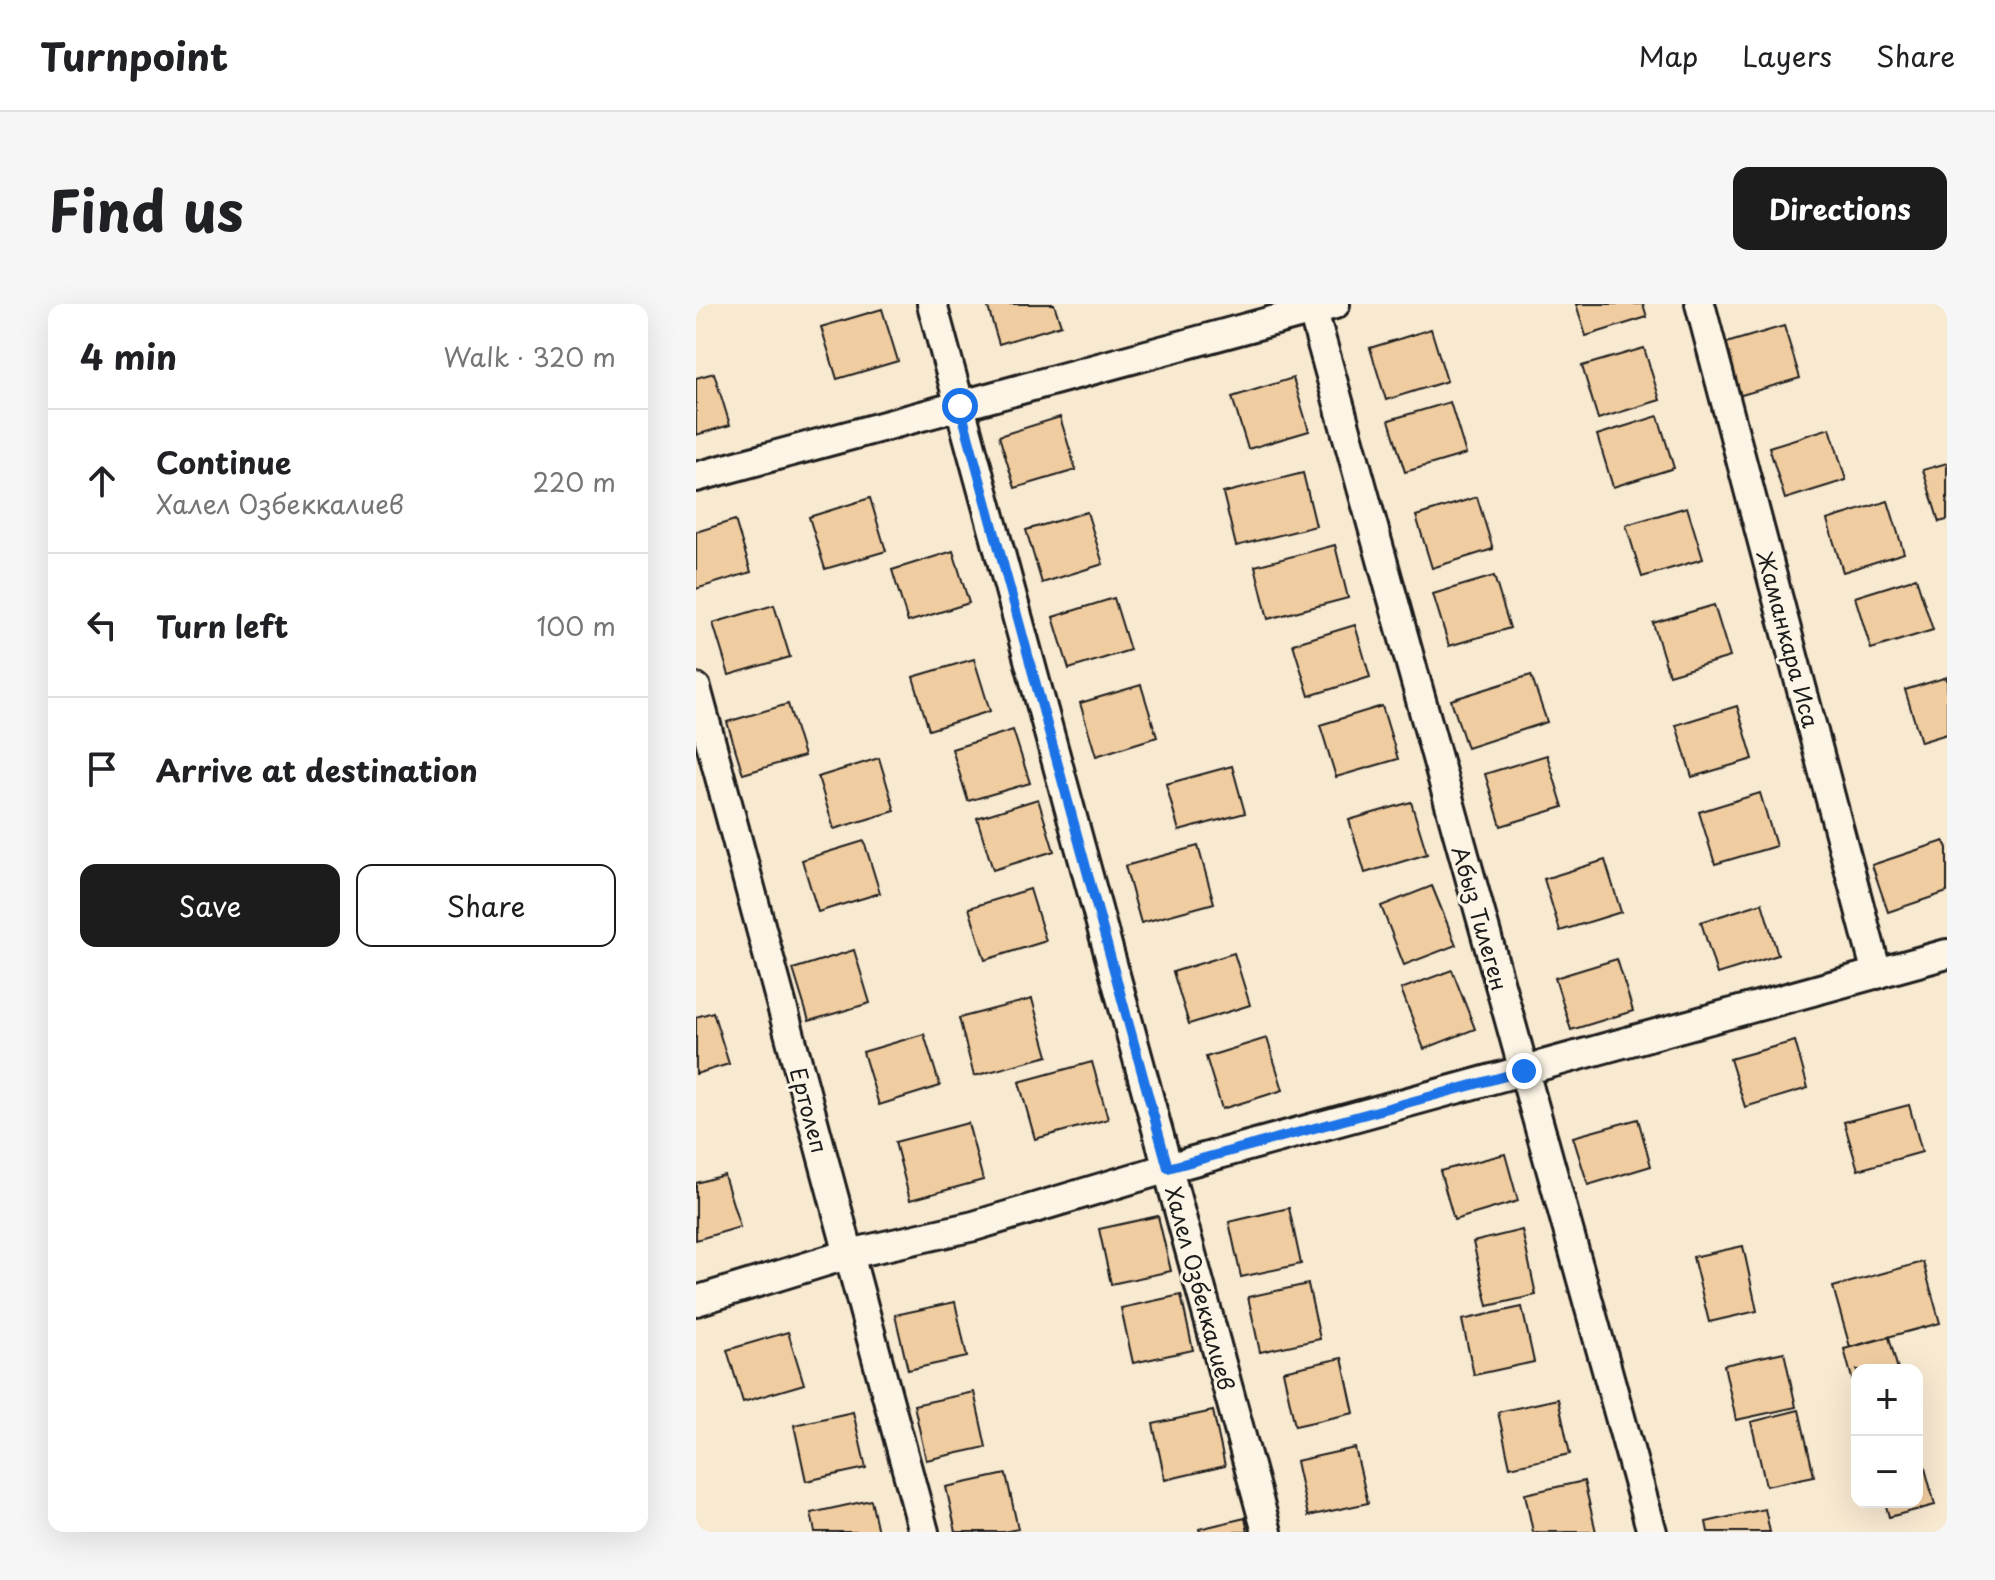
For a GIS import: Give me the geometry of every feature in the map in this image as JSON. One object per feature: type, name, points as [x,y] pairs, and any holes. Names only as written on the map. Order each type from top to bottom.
[{"type":"street","name":"Халел Озбеккалиев","points":[[932,304],[1267,1532]]},
{"type":"street","name":"Жаманкара Иса","points":[[1700,304],[1877,974]]},
{"type":"street","points":[[696,477],[1319,306]]},
{"type":"street","name":"Абыз Тилеген","points":[[1319,306],[1524,1071],[1652,1532]]},
{"type":"street","name":"Ертолеп","points":[[696,688],[924,1532]]},
{"type":"street","points":[[696,1301],[849,1254],[974,1226],[1168,1168],[1947,954]]},
{"type":"building","points":[[987,304],[1054,304],[1061,325],[999,344]]},
{"type":"building","points":[[1576,304],[1643,304],[1647,317],[1586,336]]},
{"type":"building","points":[[882,309],[898,361],[837,379],[821,327]]},
{"type":"building","points":[[1784,326],[1800,378],[1738,396],[1723,344]]},
{"type":"building","points":[[1431,329],[1447,381],[1386,400],[1370,348]]},
{"type":"building","points":[[1644,348],[1660,400],[1598,419],[1582,366]]},
{"type":"building","points":[[714,373],[730,425],[696,435],[696,378]]},
{"type":"building","points":[[1293,378],[1309,431],[1248,449],[1232,397]]},
{"type":"building","points":[[1450,402],[1466,454],[1405,472],[1389,420]]},
{"type":"building","points":[[1658,416],[1674,468],[1613,487],[1597,435]]},
{"type":"building","points":[[1060,417],[1076,470],[1015,488],[999,436]]},
{"type":"building","points":[[1830,428],[1846,480],[1785,499],[1769,447]]},
{"type":"building","points":[[1947,463],[1947,520],[1939,522],[1923,470]]},
{"type":"building","points":[[1303,473],[1316,526],[1236,546],[1223,493]]},
{"type":"building","points":[[1477,497],[1493,549],[1432,568],[1416,516]]},
{"type":"building","points":[[870,498],[886,551],[825,569],[809,517]]},
{"type":"building","points":[[1888,501],[1904,553],[1843,572],[1827,520]]},
{"type":"building","points":[[1687,507],[1703,559],[1642,577],[1626,525]]},
{"type":"building","points":[[1087,512],[1103,564],[1042,583],[1026,530]]},
{"type":"building","points":[[735,520],[751,572],[696,589],[696,532]]},
{"type":"building","points":[[1335,545],[1348,598],[1268,619],[1255,566]]},
{"type":"building","points":[[953,551],[969,603],[908,622],[892,570]]},
{"type":"building","points":[[1494,576],[1510,628],[1449,646],[1433,594]]},
{"type":"building","points":[[1916,578],[1933,630],[1871,649],[1855,597]]},
{"type":"building","points":[[1114,598],[1130,650],[1069,669],[1053,617]]},
{"type":"building","points":[[774,605],[790,657],[729,675],[713,623]]},
{"type":"building","points":[[1714,605],[1730,657],[1669,675],[1653,623]]},
{"type":"building","points":[[1355,625],[1370,677],[1309,696],[1293,644]]},
{"type":"building","points":[[974,659],[990,711],[929,730],[913,677]]},
{"type":"building","points":[[1531,675],[1547,722],[1467,748],[1451,700]]},
{"type":"building","points":[[1947,677],[1947,734],[1921,742],[1905,690]]},
{"type":"building","points":[[1141,685],[1157,737],[1096,756],[1080,703]]},
{"type":"building","points":[[788,704],[804,756],[743,774],[727,722]]},
{"type":"building","points":[[1382,706],[1398,759],[1336,777],[1320,725]]},
{"type":"building","points":[[1737,706],[1753,759],[1692,777],[1676,725]]},
{"type":"building","points":[[1013,730],[1030,783],[968,801],[952,749]]},
{"type":"building","points":[[1547,755],[1563,807],[1501,826],[1485,774]]},
{"type":"building","points":[[879,758],[895,811],[834,829],[818,777]]},
{"type":"building","points":[[1232,766],[1245,813],[1179,831],[1166,784]]},
{"type":"building","points":[[1760,793],[1776,846],[1715,864],[1699,812]]},
{"type":"building","points":[[1038,799],[1054,851],[993,870],[977,818]]},
{"type":"building","points":[[1411,802],[1427,854],[1365,873],[1349,820]]},
{"type":"building","points":[[864,841],[880,893],[818,912],[802,860]]},
{"type":"building","points":[[1944,841],[1947,848],[1947,892],[1888,912],[1872,865]]},
{"type":"building","points":[[1198,846],[1214,903],[1141,923],[1125,866]]},
{"type":"building","points":[[1605,860],[1621,912],[1560,931],[1544,879]]},
{"type":"building","points":[[1432,886],[1456,945],[1404,965],[1381,906]]},
{"type":"building","points":[[1030,889],[1046,941],[985,960],[969,908]]},
{"type":"building","points":[[1762,903],[1778,955],[1717,974],[1701,922]]},
{"type":"building","points":[[854,950],[870,1003],[809,1021],[793,969]]},
{"type":"building","points":[[1234,953],[1250,1005],[1189,1024],[1173,972]]},
{"type":"building","points":[[1617,959],[1633,1011],[1571,1030],[1555,978]]},
{"type":"building","points":[[1452,970],[1475,1029],[1424,1049],[1401,989]]},
{"type":"building","points":[[1032,999],[1048,1056],[974,1076],[959,1018]]},
{"type":"building","points":[[713,1012],[729,1064],[696,1074],[696,1017]]},
{"type":"building","points":[[924,1034],[940,1086],[879,1105],[863,1052]]},
{"type":"building","points":[[1267,1038],[1283,1090],[1222,1109],[1206,1057]]},
{"type":"building","points":[[1795,1041],[1808,1088],[1745,1107],[1730,1059]]},
{"type":"building","points":[[1092,1062],[1108,1119],[1035,1139],[1019,1082]]},
{"type":"building","points":[[1909,1105],[1922,1152],[1858,1170],[1844,1122]]},
{"type":"building","points":[[1638,1119],[1651,1166],[1588,1185],[1573,1137]]},
{"type":"building","points":[[968,1123],[983,1180],[910,1200],[895,1142]]},
{"type":"building","points":[[1505,1154],[1518,1201],[1454,1220],[1440,1171]]},
{"type":"building","points":[[724,1175],[740,1227],[696,1240],[696,1183]]},
{"type":"building","points":[[1289,1208],[1301,1264],[1241,1277],[1229,1222]]},
{"type":"building","points":[[1158,1216],[1171,1271],[1111,1284],[1099,1229]]},
{"type":"building","points":[[1522,1230],[1536,1295],[1488,1306],[1473,1242]]},
{"type":"building","points":[[1743,1246],[1757,1311],[1709,1322],[1693,1257]]},
{"type":"building","points":[[1923,1262],[1940,1323],[1850,1347],[1833,1287]]},
{"type":"building","points":[[1308,1284],[1320,1339],[1260,1352],[1248,1297]]},
{"type":"building","points":[[1181,1295],[1193,1350],[1133,1363],[1121,1308]]},
{"type":"building","points":[[955,1302],[967,1357],[908,1370],[895,1315]]},
{"type":"building","points":[[1522,1307],[1534,1362],[1474,1375],[1462,1320]]},
{"type":"building","points":[[788,1332],[804,1384],[743,1402],[727,1350]]},
{"type":"building","points":[[1889,1337],[1896,1364],[1851,1364],[1851,1375],[1844,1349]]},
{"type":"building","points":[[1784,1352],[1796,1407],[1736,1420],[1724,1365]]},
{"type":"building","points":[[1342,1358],[1354,1413],[1295,1426],[1283,1371]]},
{"type":"building","points":[[974,1392],[986,1447],[926,1460],[914,1405]]},
{"type":"building","points":[[1558,1399],[1570,1454],[1510,1467],[1498,1412]]},
{"type":"building","points":[[1799,1410],[1814,1476],[1766,1486],[1751,1422]]},
{"type":"building","points":[[1213,1411],[1225,1466],[1165,1480],[1153,1424]]},
{"type":"building","points":[[853,1412],[866,1468],[806,1481],[794,1425]]},
{"type":"building","points":[[1355,1448],[1368,1503],[1308,1516],[1296,1461]]},
{"type":"building","points":[[1923,1461],[1935,1505],[1889,1517],[1887,1508],[1923,1508]]},
{"type":"building","points":[[1006,1474],[1018,1529],[956,1532],[946,1487]]},
{"type":"building","points":[[1584,1481],[1596,1532],[1533,1532],[1525,1494]]},
{"type":"building","points":[[871,1500],[878,1532],[815,1532],[811,1513]]},
{"type":"building","points":[[1765,1509],[1770,1532],[1708,1532],[1706,1522]]},
{"type":"building","points":[[1245,1518],[1248,1532],[1200,1532],[1199,1529]]},
{"type":"route","points":[[960,406],[1168,1168],[1524,1071]]}]
